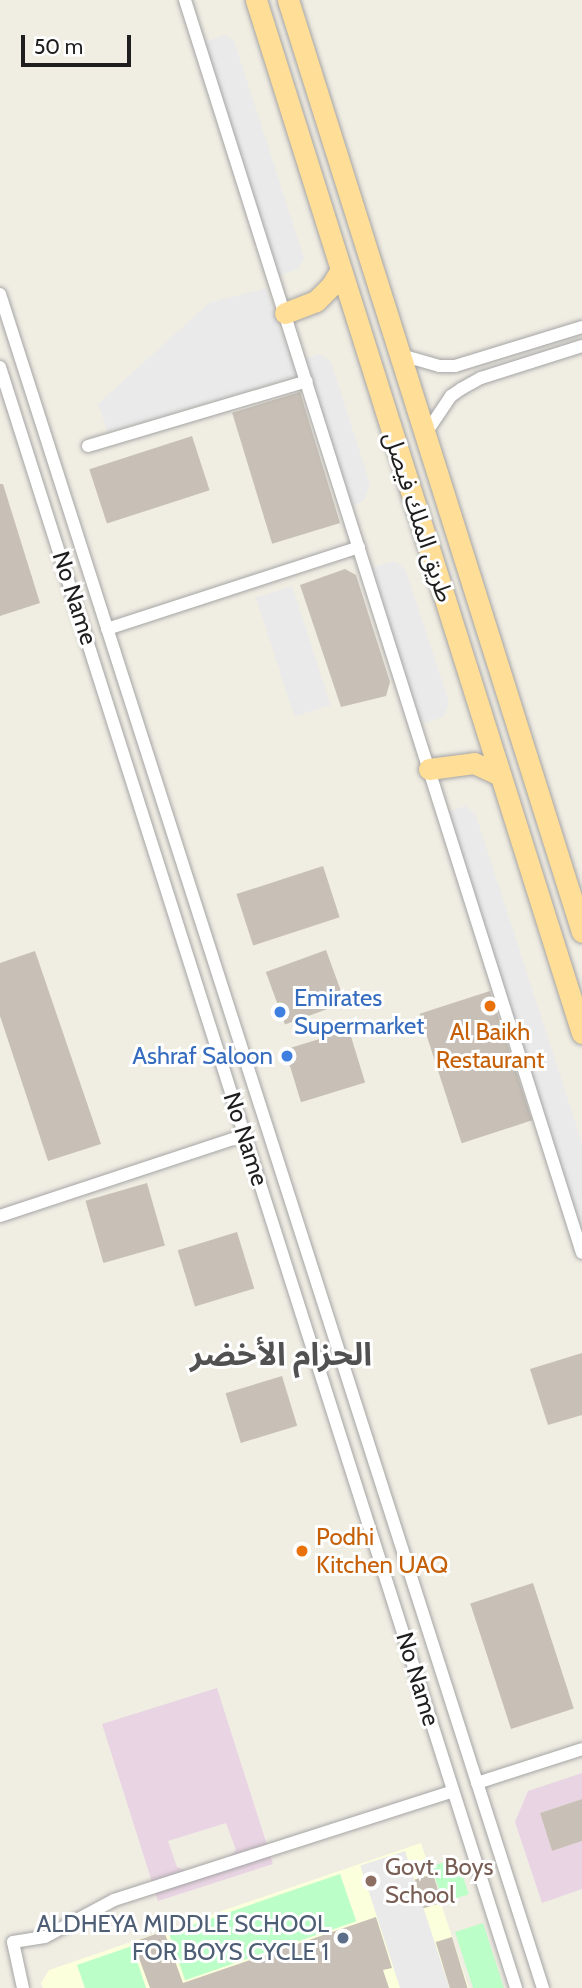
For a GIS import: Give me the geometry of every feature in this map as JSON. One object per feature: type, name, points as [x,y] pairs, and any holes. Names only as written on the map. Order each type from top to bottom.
[{"type":"main road","name":"طريق الملك فيصل","points":[[256,0],[582,1033]]},
{"type":"main road","name":"طريق الملك فيصل","points":[[288,0],[582,932]]},
{"type":"main road","points":[[285,313],[306,306],[324,295],[341,270]]},
{"type":"main road","points":[[429,769],[474,763],[500,775]]},
{"type":"street","points":[[185,0],[582,1253]]},
{"type":"street","name":"No Name","points":[[0,294],[543,1988]]},
{"type":"street","points":[[401,355],[439,366],[455,366],[582,327]]},
{"type":"street","points":[[426,433],[451,396],[461,389],[481,378],[582,346]]},
{"type":"street","name":"No Name","points":[[0,367],[516,1988]]},
{"type":"street","points":[[88,446],[307,381]]},
{"type":"street","name":"No Name","points":[[107,629],[359,547]]},
{"type":"street","points":[[0,1216],[245,1135]]},
{"type":"street","points":[[477,1783],[582,1749]]},
{"type":"street","points":[[23,1988],[13,1942],[45,1937],[114,1900],[453,1791]]},
{"type":"shaded area","points":[[225,35],[234,41],[304,258],[298,269],[275,277],[203,42]]},
{"type":"shaded area","points":[[266,288],[297,376],[108,432],[98,404],[209,303]]},
{"type":"shaded area","points":[[320,354],[331,362],[370,484],[364,501],[341,510],[294,362]]},
{"type":"shaded area","points":[[394,561],[405,569],[449,702],[444,717],[420,724],[370,568]]},
{"type":"shaded area","points":[[292,586],[331,705],[294,717],[256,598]]},
{"type":"shaded area","points":[[465,806],[475,813],[582,1143],[582,1231],[575,1233],[439,815]]},
{"type":"shaded area","points":[[217,1688],[273,1864],[158,1901],[102,1724]],"holes":[[[226,1823],[236,1850],[227,1859],[189,1872],[177,1867],[168,1841]]]},
{"type":"shaded area","points":[[582,1773],[582,1799],[540,1813],[552,1851],[582,1841],[582,1889],[542,1903],[515,1822],[528,1791]]},
{"type":"shaded area","name":"Govt. Boys School","points":[[421,1843],[469,1988],[43,1988],[41,1983],[49,1970]]},
{"type":"shaded area","points":[[405,1851],[449,1988],[400,1988],[360,1866]]},
{"type":"green space","points":[[457,1858],[469,1894],[443,1902],[431,1866]]},
{"type":"green space","points":[[340,1874],[356,1921],[185,1980],[169,1933]]},
{"type":"green space","points":[[483,1923],[504,1988],[473,1988],[455,1932]]},
{"type":"green space","points":[[132,1946],[146,1988],[85,1988],[77,1965]]},
{"type":"building","points":[[300,392],[340,523],[272,544],[232,413]]},
{"type":"building","points":[[192,436],[210,490],[107,524],[89,469]]},
{"type":"building","points":[[0,484],[3,484],[40,603],[0,616]]},
{"type":"building","points":[[345,569],[356,575],[390,682],[386,696],[341,707],[300,585]]},
{"type":"building","points":[[323,866],[340,917],[253,945],[236,894]]},
{"type":"building","points":[[326,950],[345,1003],[285,1025],[266,972]]},
{"type":"building","points":[[35,951],[101,1144],[48,1161],[0,1016],[0,963]]},
{"type":"building","points":[[490,991],[532,1120],[462,1143],[420,1014]]},
{"type":"building","points":[[349,1030],[365,1083],[301,1102],[285,1050]]},
{"type":"building","points":[[147,1183],[165,1245],[103,1263],[85,1201]]},
{"type":"building","points":[[237,1232],[254,1288],[195,1307],[178,1250]]},
{"type":"building","points":[[582,1353],[582,1415],[548,1425],[530,1369]]},
{"type":"building","points":[[282,1376],[297,1426],[241,1443],[226,1393]]},
{"type":"building","points":[[533,1583],[574,1709],[511,1729],[470,1603]]},
{"type":"building","points":[[582,1799],[582,1841],[552,1851],[540,1813]]},
{"type":"building","points":[[433,1874],[442,1903],[424,1908],[415,1880]]},
{"type":"building","points":[[376,1917],[392,1968],[383,1970],[389,1988],[150,1988],[133,1942],[164,1931],[183,1983]]},
{"type":"building","points":[[452,1937],[467,1988],[450,1988],[436,1942]]},
{"type":"place","name":"Al Baikh Restaurant","points":[[490,1006]]},
{"type":"place","name":"Emirates Supermarket","points":[[280,1012]]},
{"type":"place","name":"Ashraf Saloon","points":[[287,1056]]},
{"type":"place","name":"Podhi Kitchen UAQ","points":[[302,1551]]},
{"type":"place","name":"Govt. Boys School","points":[[371,1881]]},
{"type":"place","name":"ALDHEYA MIDDLE SCHOOL FOR BOYS CYCLE 1","points":[[343,1938]]},
{"type":"district","name":"الحزام الأخضر","points":[[281,1354]]}]
